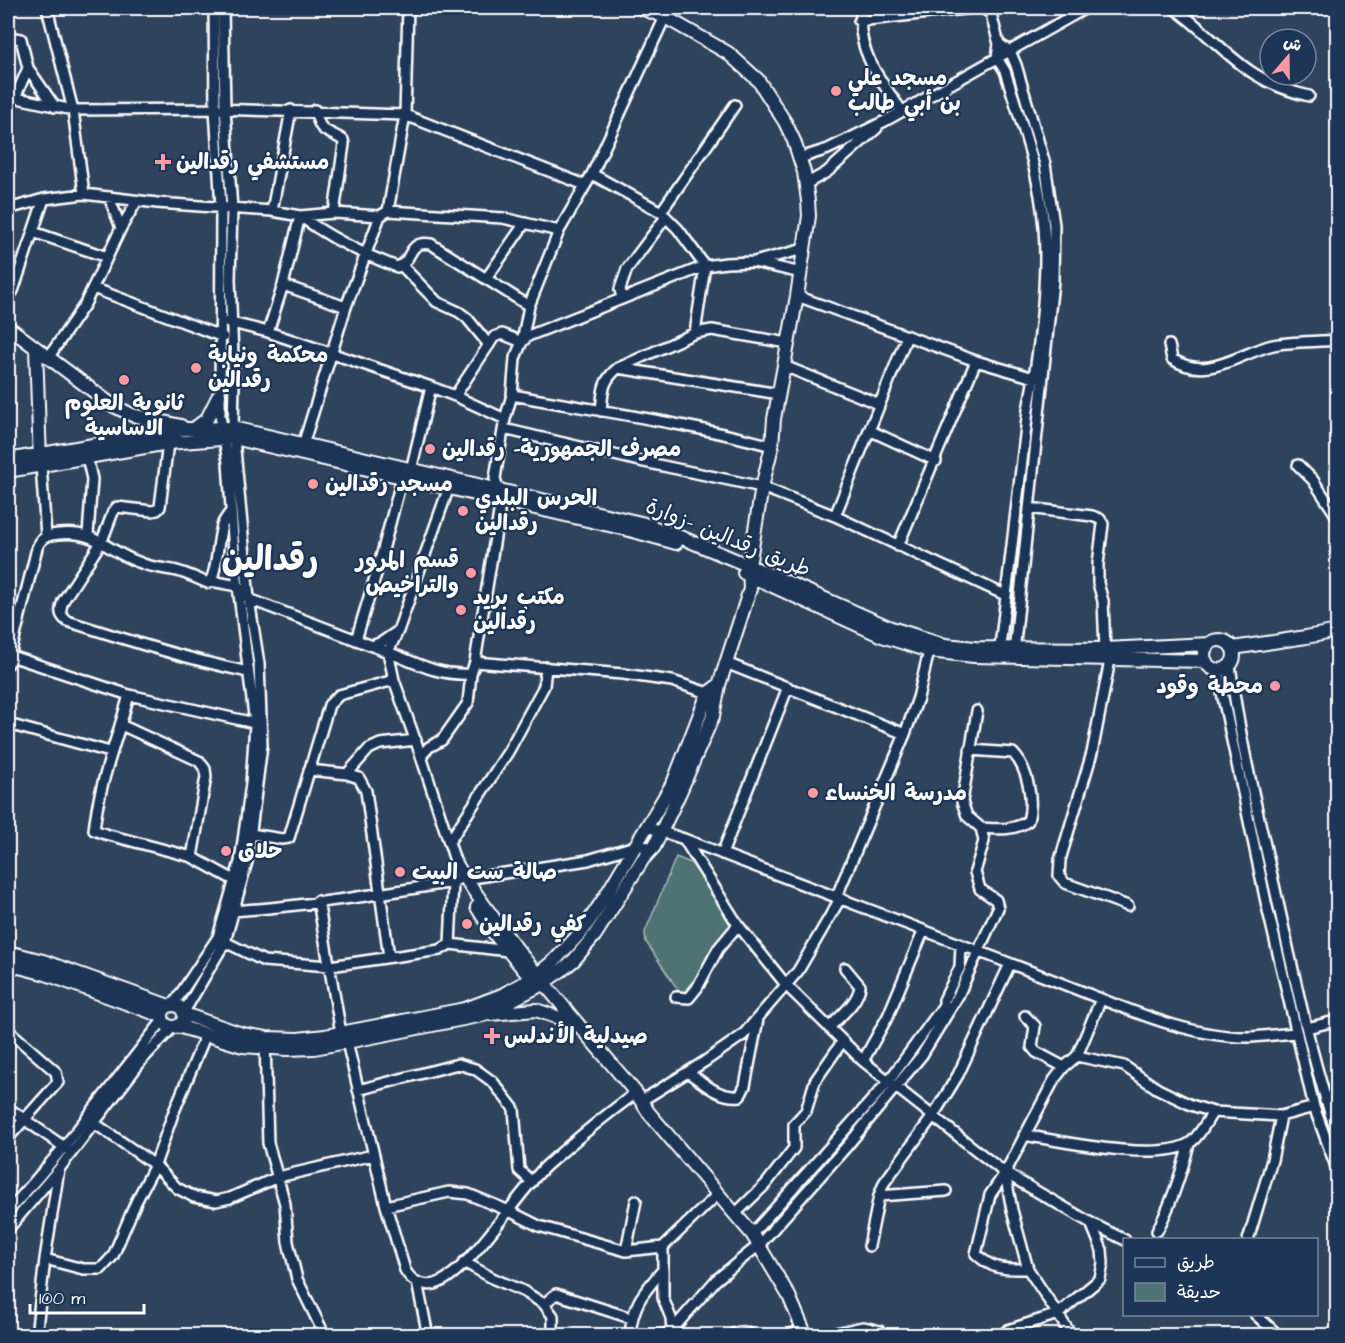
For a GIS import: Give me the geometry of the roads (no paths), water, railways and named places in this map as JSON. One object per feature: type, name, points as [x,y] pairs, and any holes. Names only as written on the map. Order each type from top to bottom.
[{"type":"main road","points":[[8,962],[173,1016],[265,1043],[314,1048],[344,1038],[465,1008],[537,981],[583,930],[635,846],[653,830],[680,792],[712,716],[714,691],[726,663],[750,589],[749,571],[762,487],[772,446],[774,419],[801,273],[809,216],[806,184],[800,158],[785,122],[764,88],[751,72],[728,53],[666,12],[641,8]]},
{"type":"main road","points":[[8,327],[121,410],[140,417],[228,433]]},
{"type":"main road","points":[[36,349],[39,460]]},
{"type":"main road","points":[[8,471],[39,460],[193,428],[207,419],[219,395]]},
{"type":"main road","points":[[53,457],[87,457],[228,433]]},
{"type":"main road","name":"طريق رقدالين -زوارة","points":[[228,433],[499,496],[681,544],[924,639],[958,647],[999,652]]},
{"type":"main road","points":[[8,460],[39,460]]},
{"type":"main road","name":"طريق رقدالين -زوارة","points":[[406,474],[449,487],[499,496]]},
{"type":"main road","name":"طريق رقدالين -زوارة","points":[[749,571],[882,636],[929,651],[954,656],[1014,652],[1107,654],[1206,661]]},
{"type":"main road","points":[[1233,648],[1234,657],[1230,666],[1217,669],[1206,661],[1205,652],[1209,644],[1222,640],[1233,648],[1338,631]]},
{"type":"main road","name":"طريق رقدالين -زوارة","points":[[1107,654],[1209,644]]},
{"type":"main road","points":[[483,1015],[574,960],[595,935],[643,859],[654,847],[653,830]]},
{"type":"main road","points":[[456,864],[460,880],[492,931],[756,1239],[789,1296],[805,1332]]},
{"type":"main road","points":[[460,880],[565,1020],[636,1097]]},
{"type":"main road","points":[[516,987],[521,976],[518,963]]},
{"type":"main road","points":[[344,1038],[483,1015],[536,1010],[565,1020]]},
{"type":"main road","points":[[173,1016],[206,1034],[243,1046],[265,1043]]},
{"type":"street","points":[[47,8],[73,110],[84,194]]},
{"type":"street","points":[[36,1335],[59,1169],[68,1149],[173,1016],[218,937],[248,862],[262,746],[248,672],[231,511],[228,433],[233,323],[230,279],[232,209],[220,109],[214,8]]},
{"type":"street","points":[[9,1209],[94,1123],[142,1060],[225,942],[233,911],[234,880],[240,862],[258,724],[259,664],[228,433],[219,395],[220,109],[223,8]]},
{"type":"street","points":[[302,450],[364,255],[384,214],[405,115],[408,8]]},
{"type":"street","points":[[862,8],[859,21],[861,39],[868,60],[902,111]]},
{"type":"street","points":[[859,21],[975,8],[983,8],[991,14],[999,44],[997,58],[1005,71],[1033,161],[1044,227],[1044,283],[999,652]]},
{"type":"street","points":[[800,158],[828,149],[885,121],[1086,8]]},
{"type":"street","points":[[1174,8],[1258,79],[1285,90],[1309,96]]},
{"type":"street","points":[[421,756],[429,747],[442,740],[468,703],[499,496],[495,478],[505,419],[512,395],[515,357],[522,342],[529,306],[560,231],[592,174],[666,12]]},
{"type":"street","points":[[8,37],[21,39],[25,48],[28,69],[55,107]]},
{"type":"street","points":[[999,44],[1010,51],[1016,65],[1045,164],[1054,225],[1053,281],[1014,652]]},
{"type":"street","points":[[1005,71],[1016,65]]},
{"type":"street","points":[[28,69],[11,97],[73,110],[315,110],[405,115],[585,185]]},
{"type":"street","points":[[622,299],[620,289],[627,269],[735,105]]},
{"type":"street","points":[[272,211],[291,110]]},
{"type":"street","points":[[315,110],[319,126],[343,140],[344,144],[333,213]]},
{"type":"street","points":[[806,184],[827,172],[885,121]]},
{"type":"street","points":[[592,174],[664,215],[678,229],[705,266],[695,333]]},
{"type":"street","points":[[8,210],[44,199],[84,194],[137,201],[272,211],[300,216],[333,213],[471,215],[503,218],[560,231]]},
{"type":"street","points":[[109,197],[121,228]]},
{"type":"street","points":[[13,291],[44,199]]},
{"type":"street","points":[[48,358],[93,288],[121,228],[137,201]]},
{"type":"street","points":[[300,216],[321,231],[364,255],[397,267],[402,266],[417,244],[431,244],[529,306]]},
{"type":"street","points":[[268,332],[284,285],[300,216]]},
{"type":"street","points":[[486,279],[525,223]]},
{"type":"street","points":[[33,232],[107,257]]},
{"type":"street","points":[[522,342],[528,336],[705,266],[754,262],[804,249]]},
{"type":"street","points":[[754,262],[801,273]]},
{"type":"street","points":[[402,266],[437,302],[467,318],[489,345]]},
{"type":"street","points":[[284,285],[346,308]]},
{"type":"street","points":[[93,288],[220,336],[232,338]]},
{"type":"street","points":[[797,296],[976,361],[1034,378]]},
{"type":"street","points":[[220,320],[268,332],[431,387],[505,419]]},
{"type":"street","points":[[601,411],[608,376],[618,368],[695,333],[712,330],[788,343]]},
{"type":"street","points":[[455,396],[495,337],[502,334],[522,342]]},
{"type":"street","points":[[835,516],[907,336]]},
{"type":"street","points":[[1169,345],[1172,358],[1178,363],[1210,366],[1227,364],[1261,348],[1276,344],[1338,340]]},
{"type":"street","points":[[898,546],[976,361]]},
{"type":"street","points":[[784,366],[879,404]]},
{"type":"street","points":[[618,368],[779,394]]},
{"type":"street","points":[[356,640],[431,387]]},
{"type":"street","points":[[512,395],[731,435],[772,446]]},
{"type":"street","points":[[504,429],[762,487],[835,516],[1005,595]]},
{"type":"street","points":[[869,430],[936,460]]},
{"type":"street","points":[[168,443],[160,507],[152,511],[117,507],[102,541],[63,601],[60,611],[62,618],[139,644],[248,672]]},
{"type":"street","points":[[87,457],[92,479],[88,535]]},
{"type":"street","points":[[39,460],[46,536]]},
{"type":"street","points":[[1298,465],[1313,480],[1338,518]]},
{"type":"street","points":[[449,487],[398,631],[388,652],[394,680],[456,864]]},
{"type":"street","points":[[1029,508],[1092,516],[1100,519],[1103,524],[1098,583],[1103,601],[1107,654],[1092,753],[1060,860],[1059,876],[1065,883],[1128,906]]},
{"type":"street","points":[[211,581],[223,522],[231,511]]},
{"type":"street","points":[[258,724],[129,695],[8,659],[39,543],[46,536],[88,535],[102,541],[118,553],[143,564],[180,572],[208,583],[211,581],[238,586],[249,598],[441,673],[471,674]]},
{"type":"street","points":[[372,646],[398,631]]},
{"type":"street","points":[[318,901],[344,1038],[386,1206],[405,1270],[409,1277],[417,1282],[425,1285],[436,1284],[464,1262],[546,1166],[636,1097],[688,1072],[743,1035],[788,986],[838,899],[905,734],[918,698],[929,651]]},
{"type":"street","points":[[475,662],[623,674],[672,681],[714,691]]},
{"type":"street","points":[[726,663],[905,734]]},
{"type":"street","points":[[1230,666],[1247,760],[1290,955],[1325,1101],[1338,1137]]},
{"type":"street","points":[[449,842],[507,752],[544,686],[546,668]]},
{"type":"street","points":[[1217,669],[1314,1107],[1338,1172]]},
{"type":"street","points":[[251,834],[288,838],[329,705],[333,699],[339,695],[394,680]]},
{"type":"street","points":[[722,854],[788,687]]},
{"type":"street","points":[[129,695],[121,725],[110,752],[94,830],[192,857],[234,880]]},
{"type":"street","points":[[970,750],[1013,753],[1020,760],[1026,772],[1030,804],[1028,821],[1022,826],[1003,829],[981,828],[966,816],[962,802],[970,750],[977,711]]},
{"type":"street","points":[[8,724],[110,752]]},
{"type":"street","points":[[121,725],[198,761],[205,769],[206,777],[192,857]]},
{"type":"street","points":[[347,774],[369,749],[380,744],[416,740]]},
{"type":"street","points":[[309,771],[347,774],[359,778],[366,791],[389,957]]},
{"type":"street","points":[[891,1085],[922,1055],[951,1008],[998,908],[996,900],[980,889],[975,872],[984,841],[981,828]]},
{"type":"street","points":[[653,830],[684,839],[923,932],[1043,975],[1154,1020],[1204,1031],[1248,1037],[1297,1033]]},
{"type":"street","points":[[684,839],[738,925],[788,986],[862,1061],[1005,1173],[1091,1223],[1123,1238]]},
{"type":"street","points":[[233,911],[380,894],[588,860],[635,846],[654,847]]},
{"type":"street","points":[[450,944],[460,880]]},
{"type":"street","points":[[676,997],[689,998],[718,949],[738,925]]},
{"type":"street","points":[[862,1061],[888,1016],[923,932]]},
{"type":"street","points":[[225,942],[264,961],[330,966],[440,950],[450,944],[508,951]]},
{"type":"street","points":[[646,1335],[667,1333],[847,1146],[944,1005],[944,1000],[960,967],[961,946]]},
{"type":"street","points":[[1279,957],[1290,955]]},
{"type":"street","points":[[869,1246],[879,1196],[884,1183],[933,1116],[958,1075],[1010,964]]},
{"type":"street","points":[[829,1028],[854,1001],[859,991],[860,986],[845,968]]},
{"type":"street","points":[[1028,1269],[997,1269],[986,1264],[976,1254],[990,1195],[1005,1173],[1054,1080],[1077,1056],[1101,999]]},
{"type":"street","points":[[1025,1016],[1035,1026],[1032,1047],[1036,1052],[1064,1067]]},
{"type":"street","points":[[688,1072],[716,1093],[728,1097],[740,1096],[745,1086],[758,1019]]},
{"type":"street","points":[[1307,1028],[1331,1022],[1338,1023]]},
{"type":"street","points":[[8,1030],[56,1072],[58,1082],[8,1137]]},
{"type":"street","points":[[45,1259],[83,1269],[101,1269],[113,1256],[155,1165],[206,1034]]},
{"type":"street","points":[[736,1213],[766,1184],[794,1148],[794,1124],[806,1111],[815,1081],[842,1041]]},
{"type":"street","points":[[265,1043],[268,1143],[285,1204],[292,1264],[324,1335]]},
{"type":"street","points":[[1077,1056],[1124,1066],[1158,1089],[1213,1112],[1281,1116],[1314,1107]]},
{"type":"street","points":[[358,1089],[458,1064],[475,1069],[493,1082],[514,1108],[519,1170],[532,1182]]},
{"type":"street","points":[[1325,1101],[1338,1098]]},
{"type":"street","points":[[8,1108],[68,1149]]},
{"type":"street","points":[[1157,1231],[1167,1213],[1177,1186],[1189,1144],[1213,1112]]},
{"type":"street","points":[[1248,1238],[1272,1160],[1281,1116]]},
{"type":"street","points":[[94,1123],[155,1165],[177,1188],[194,1197],[216,1201],[230,1198],[278,1177],[373,1155]]},
{"type":"street","points":[[1024,1134],[1083,1146],[1133,1151],[1170,1151],[1189,1144]]},
{"type":"street","points":[[8,1229],[59,1169]]},
{"type":"street","points":[[1005,1173],[1012,1210],[1028,1269],[1072,1335]]},
{"type":"street","points":[[879,1196],[946,1191]]},
{"type":"street","points":[[386,1206],[449,1192],[468,1194],[539,1226],[626,1251],[663,1247],[718,1194]]},
{"type":"street","points":[[626,1251],[636,1201]]},
{"type":"street","points":[[1000,1335],[1008,1330],[1058,1314],[1100,1279],[1103,1263],[1102,1250],[1091,1223]]},
{"type":"street","points":[[663,1247],[661,1272],[663,1298],[671,1318],[667,1333]]},
{"type":"street","points":[[464,1262],[544,1304],[553,1316],[553,1335]]},
{"type":"street","points":[[630,1335],[631,1318],[640,1297],[661,1272]]},
{"type":"street","points":[[417,1282],[428,1335]]},
{"type":"street","points":[[544,1304],[556,1294],[631,1318]]},
{"type":"street","points":[[1257,1316],[1279,1335]]},
{"type":"street","points":[[822,1335],[863,1327],[880,1331],[884,1335]]},
{"type":"street","points":[[731,1335],[742,1332],[751,1335]]},
{"type":"street","points":[[787,1335],[805,1332]]},
{"type":"place","name":"مسجد علي بن أبي طالب","points":[[836,91]]},
{"type":"place","name":"مستشفي رقدالين","points":[[163,162]]},
{"type":"place","name":"محكمة ونيابة رقدالين","points":[[196,368]]},
{"type":"place","name":"ثانوية العلوم الاساسية","points":[[124,380]]},
{"type":"place","name":"مصرف الجمهورية- رقدالين","points":[[430,449]]},
{"type":"place","name":"مسجد رقدالين","points":[[313,484]]},
{"type":"place","name":"الحرس البلدي رقدالين","points":[[463,511]]},
{"type":"place","name":"قسم المرور والتراخيص","points":[[471,573]]},
{"type":"place","name":"مكتب بريد رقدالين","points":[[461,610]]},
{"type":"place","name":"محطة وقود","points":[[1275,686]]},
{"type":"place","name":"مدرسة الخنساء","points":[[813,793]]},
{"type":"place","name":"حلاق","points":[[226,851]]},
{"type":"place","name":"صالة ست البيت","points":[[400,872]]},
{"type":"place","name":"كفي رقدالين","points":[[467,924]]},
{"type":"place","name":"صيدلية الأندلس","points":[[492,1036]]},
{"type":"district","name":"رقدالين","points":[[270,560]]}]
